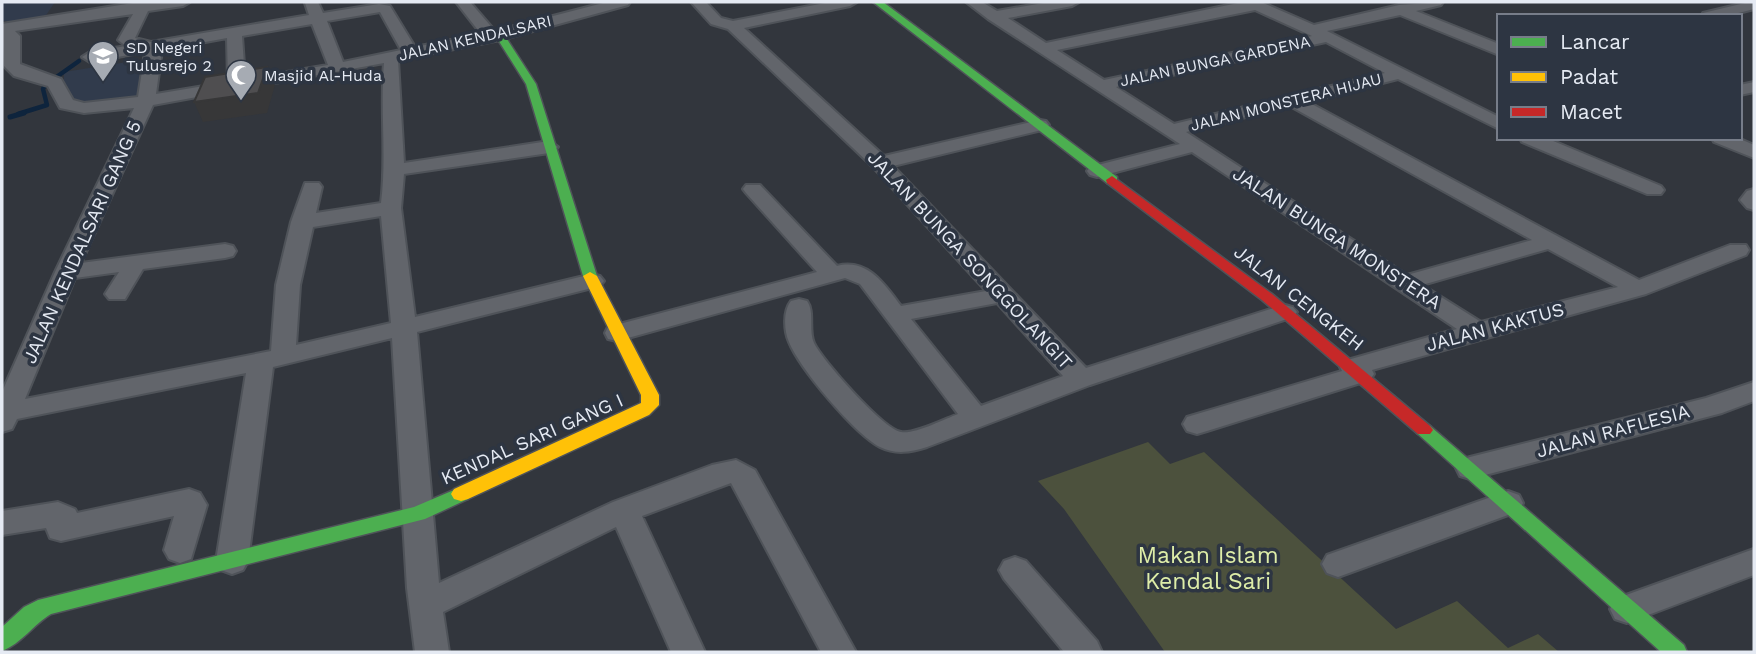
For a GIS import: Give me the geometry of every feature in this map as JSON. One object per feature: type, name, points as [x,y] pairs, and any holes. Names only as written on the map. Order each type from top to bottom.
[{"type":"street","points":[[53,22],[64,2]]},
{"type":"street","points":[[2,28],[53,22],[146,4],[183,2]]},
{"type":"street","points":[[312,2],[337,68]]},
{"type":"street","points":[[463,2],[496,36]]},
{"type":"street","name":"JALAN KENDALSARI","points":[[2,28],[12,36],[12,66],[20,72],[55,83],[64,101],[73,107],[95,108],[237,86],[411,54],[496,36],[623,2]]},
{"type":"street","name":"JALAN BUNGA SONGGOLANGIT","points":[[698,2],[716,21],[733,26],[880,163],[1081,379],[1285,312]]},
{"type":"street","points":[[733,26],[850,2]]},
{"type":"street","name":"JALAN CENGKEH","points":[[877,2],[1285,312],[1470,468],[1676,652]]},
{"type":"street","name":"JALAN BUNGA MONSTERA","points":[[973,2],[1406,282],[1477,331]]},
{"type":"street","points":[[993,16],[1073,2]]},
{"type":"street","points":[[1384,2],[1497,49]]},
{"type":"street","points":[[1312,30],[1436,2]]},
{"type":"street","points":[[1043,48],[1253,3],[1328,37],[1497,122]]},
{"type":"street","points":[[146,4],[126,40],[133,44],[154,47]]},
{"type":"street","points":[[1717,14],[1754,6]]},
{"type":"street","points":[[90,57],[383,8],[411,54]]},
{"type":"street","points":[[234,33],[237,86]]},
{"type":"street","name":"KENDAL SARI GANG I","points":[[2,641],[32,614],[46,606],[418,514],[647,409],[651,398],[592,281],[531,84],[496,36]]},
{"type":"street","name":"JALAN BUNGA GARDENA","points":[[1102,85],[1328,37]]},
{"type":"street","name":"JALAN KENDALSARI GANG 5","points":[[5,417],[66,272],[146,101],[154,47]]},
{"type":"street","points":[[389,58],[392,63],[390,96],[395,170],[391,208],[432,652]]},
{"type":"street","name":"JALAN MONSTERA HIJAU","points":[[1172,130],[1400,74]]},
{"type":"street","points":[[1293,101],[1638,289]]},
{"type":"street","points":[[880,163],[1040,125]]},
{"type":"street","points":[[1534,140],[1654,190]]},
{"type":"street","points":[[1726,140],[1754,152]]},
{"type":"street","points":[[1097,171],[1195,145]]},
{"type":"street","points":[[395,170],[549,146]]},
{"type":"street","points":[[232,561],[288,285],[312,187]]},
{"type":"street","points":[[753,189],[823,276]]},
{"type":"street","points":[[1754,195],[1750,200],[1754,204]]},
{"type":"street","points":[[302,222],[391,208]]},
{"type":"street","points":[[1406,282],[1552,241]]},
{"type":"street","name":"JALAN KAKTUS","points":[[1197,424],[1477,331],[1638,289],[1738,250]]},
{"type":"street","points":[[66,272],[225,251]]},
{"type":"street","points":[[117,294],[136,262]]},
{"type":"street","points":[[617,333],[794,297],[823,276],[844,271],[859,274],[868,279],[976,419]]},
{"type":"street","points":[[5,417],[272,360],[592,281]]},
{"type":"street","points":[[895,314],[1003,295]]},
{"type":"street","points":[[794,297],[798,336],[802,344],[816,364],[864,418],[886,438],[907,443],[1081,379]]},
{"type":"street","name":"JALAN RAFLESIA","points":[[1470,468],[1712,406],[1754,391]]},
{"type":"street","points":[[426,605],[624,510],[736,471],[740,473],[839,652]]},
{"type":"street","points":[[2,523],[58,514],[64,517],[61,528],[189,501],[192,505],[180,550]]},
{"type":"street","points":[[1338,564],[1508,502]]},
{"type":"street","points":[[624,510],[688,652]]},
{"type":"street","points":[[1627,609],[1754,562]]},
{"type":"street","points":[[1015,570],[1085,652]]},
{"type":"shaded area","points":[[2,2],[55,2],[42,21],[2,21]]},
{"type":"shaded area","name":"SD Negeri Tulusrejo 2","points":[[146,59],[142,98],[83,105],[71,97],[64,87],[64,72]]},
{"type":"green space","name":"Makan Islam Kendal Sari","points":[[1148,442],[1170,464],[1204,452],[1396,629],[1457,601],[1508,648],[1538,634],[1559,652],[1165,652],[1064,509],[1038,481]]},
{"type":"building","points":[[267,67],[258,93],[194,102],[205,77]]},
{"type":"waterway","points":[[55,78],[79,61]]},
{"type":"waterway","points":[[18,114],[47,105],[43,89],[45,85]]},
{"type":"waterway","points":[[10,117],[24,113]]},
{"type":"traffic: fast","points":[[877,2],[1112,180]]},
{"type":"traffic: fast","points":[[500,35],[531,84],[590,276]]},
{"type":"traffic: fast","points":[[1424,430],[1676,652]]},
{"type":"traffic: fast","points":[[2,641],[32,614],[46,606],[418,514],[461,494]]},
{"type":"traffic: slow","points":[[461,494],[643,411],[650,405],[650,395],[590,276]]},
{"type":"traffic: jam","points":[[1112,180],[1267,297],[1424,430]]},
{"type":"place","name":"SD Negeri Tulusrejo 2","points":[[103,83]]},
{"type":"place","name":"Masjid Al-Huda","points":[[241,102]]}]
